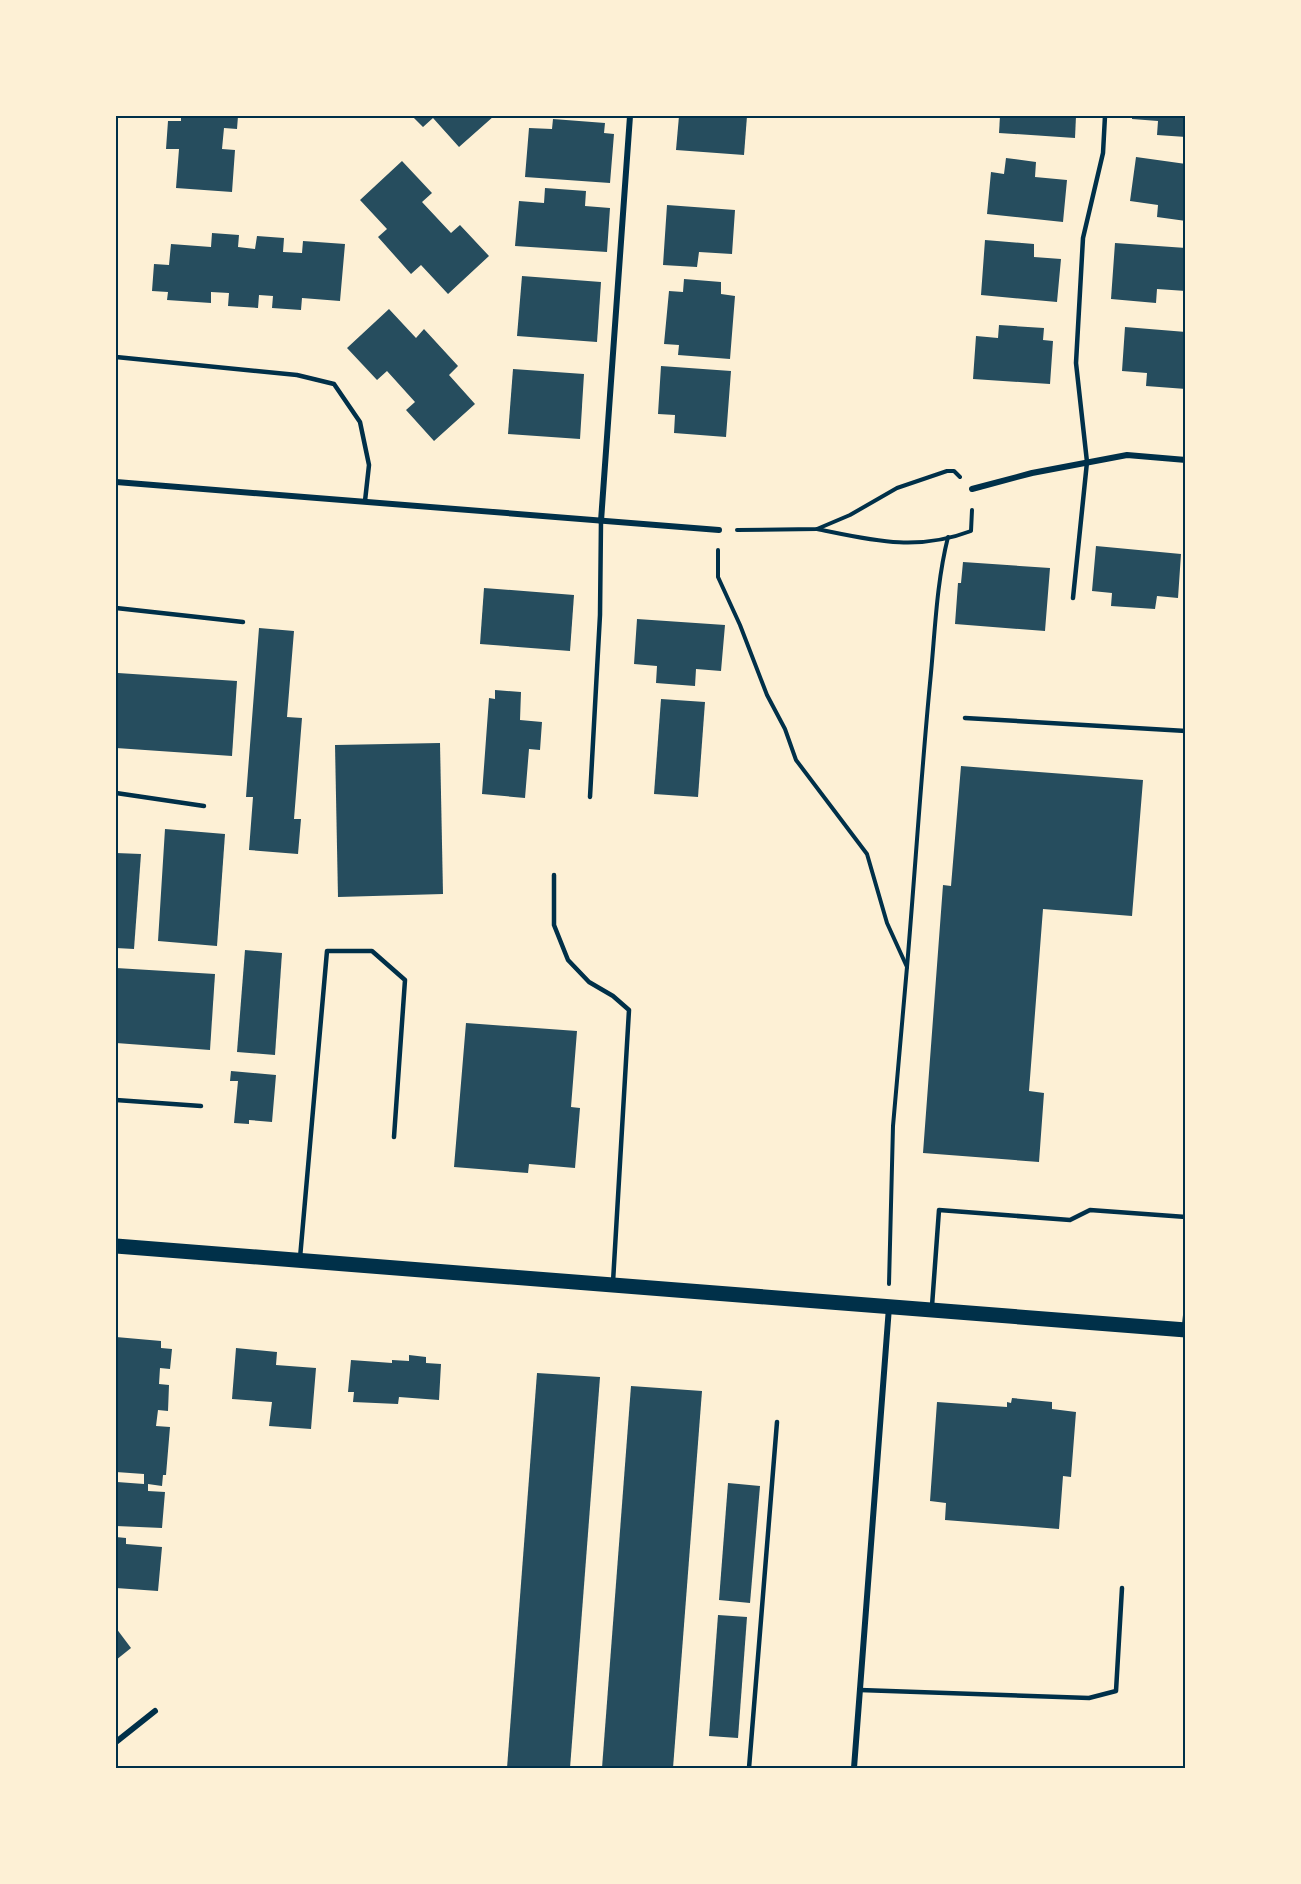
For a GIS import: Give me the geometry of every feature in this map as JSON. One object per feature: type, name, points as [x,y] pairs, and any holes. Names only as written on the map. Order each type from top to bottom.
[{"type":"main road","points":[[116,1246],[1185,1330]]},
{"type":"street","points":[[601,521],[630,116]]},
{"type":"street","points":[[972,489],[1032,473],[1127,455],[1185,460]]},
{"type":"street","points":[[116,482],[718,530]]},
{"type":"street","points":[[854,1768],[889,1307]]},
{"type":"street","points":[[116,1742],[155,1712]]},
{"type":"lane","points":[[1072,598],[1086,462],[1076,363],[1083,238],[1102,153],[1105,116]]},
{"type":"lane","points":[[116,357],[297,375],[334,384],[360,422],[369,465],[365,501]]},
{"type":"lane","points":[[590,797],[600,615],[601,521]]},
{"type":"lane","points":[[116,608],[243,622]]},
{"type":"lane","points":[[965,718],[1185,731]]},
{"type":"lane","points":[[116,793],[204,806]]},
{"type":"lane","points":[[554,875],[554,925],[568,960],[588,982],[613,996],[629,1010],[613,1285]]},
{"type":"lane","points":[[299,1260],[327,951],[372,951],[405,980],[394,1137]]},
{"type":"lane","points":[[116,1100],[201,1106]]},
{"type":"lane","points":[[932,1310],[939,1210],[1070,1220],[1090,1210],[1185,1217]]},
{"type":"lane","points":[[1185,1308],[1185,1330]]},
{"type":"lane","points":[[749,1768],[777,1422]]},
{"type":"lane","points":[[860,1690],[1089,1698],[1116,1691],[1122,1588]]},
{"type":"path","points":[[817,529],[850,515],[897,488],[947,471],[954,471],[972,489],[971,531],[913,544],[891,543],[817,529],[718,530],[718,577],[740,625],[766,695],[785,729],[796,760],[867,854],[887,923],[907,967]]},
{"type":"path","points":[[889,1307],[893,1126],[936,620],[942,562],[948,537]]},
{"type":"building","points":[[181,116],[238,116],[237,129],[224,128],[222,149],[235,150],[232,192],[176,188],[179,149],[166,149],[168,121],[181,121]]},
{"type":"building","points":[[412,116],[494,116],[459,147],[433,118],[423,127]]},
{"type":"building","points":[[679,116],[747,116],[744,155],[676,150]]},
{"type":"building","points":[[1000,116],[1076,116],[1075,138],[999,133]]},
{"type":"building","points":[[1132,116],[1186,116],[1186,137],[1157,135],[1158,121],[1132,119]]},
{"type":"building","points":[[553,119],[605,123],[604,133],[614,134],[610,183],[525,177],[529,128],[552,129]]},
{"type":"building","points":[[1136,157],[1186,164],[1186,221],[1157,217],[1158,205],[1130,201]]},
{"type":"building","points":[[1006,158],[1036,162],[1035,177],[1067,180],[1063,222],[987,214],[991,172],[1004,174]]},
{"type":"building","points":[[402,161],[432,193],[422,202],[451,233],[460,225],[489,256],[448,294],[421,265],[411,274],[378,237],[387,229],[360,200]]},
{"type":"building","points":[[545,188],[586,191],[585,206],[610,208],[607,252],[515,246],[519,201],[544,203]]},
{"type":"building","points":[[667,205],[735,210],[732,254],[699,252],[697,267],[663,265]]},
{"type":"building","points":[[212,233],[239,235],[238,247],[255,249],[257,236],[284,238],[283,252],[302,253],[303,241],[345,244],[340,301],[302,298],[301,310],[272,308],[273,296],[259,295],[258,308],[228,306],[229,293],[211,292],[211,303],[167,300],[168,292],[152,291],[154,264],[169,265],[171,244],[211,247]]},
{"type":"building","points":[[985,240],[1034,244],[1034,257],[1061,259],[1057,302],[981,295]]},
{"type":"building","points":[[1115,243],[1186,248],[1186,291],[1157,289],[1156,303],[1111,299]]},
{"type":"building","points":[[522,276],[601,282],[597,342],[517,336]]},
{"type":"building","points":[[684,279],[721,282],[721,294],[735,296],[730,359],[678,355],[679,345],[664,344],[669,291],[683,292]]},
{"type":"building","points":[[389,309],[416,338],[424,329],[458,366],[449,375],[475,404],[434,441],[406,410],[415,402],[387,371],[377,380],[347,348]]},
{"type":"building","points":[[999,325],[1044,328],[1043,340],[1053,341],[1050,384],[973,379],[976,336],[998,338]]},
{"type":"building","points":[[1125,327],[1186,332],[1186,389],[1146,386],[1147,373],[1122,371]]},
{"type":"building","points":[[661,366],[731,371],[726,437],[674,433],[675,415],[658,414]]},
{"type":"building","points":[[513,369],[584,374],[580,439],[508,434]]},
{"type":"building","points":[[1096,546],[1181,554],[1178,598],[1157,596],[1155,609],[1111,606],[1112,593],[1092,591]]},
{"type":"building","points":[[963,562],[1050,568],[1045,631],[955,624],[958,583],[961,583]]},
{"type":"building","points":[[484,588],[574,595],[570,651],[480,644]]},
{"type":"building","points":[[637,619],[725,625],[721,671],[696,669],[695,686],[656,683],[657,666],[634,664]]},
{"type":"building","points":[[259,628],[294,631],[287,717],[302,718],[294,819],[301,819],[298,854],[249,850],[253,797],[246,797]]},
{"type":"building","points":[[118,673],[237,681],[232,756],[116,748]]},
{"type":"building","points":[[495,690],[521,692],[520,720],[542,722],[540,750],[529,749],[525,798],[482,794],[489,698],[495,699]]},
{"type":"building","points":[[661,699],[705,702],[698,797],[654,794]]},
{"type":"building","points":[[440,743],[443,894],[338,897],[335,745]]},
{"type":"building","points":[[961,766],[1143,780],[1132,916],[1043,909],[1029,1091],[1044,1093],[1039,1162],[923,1153],[943,885],[951,886]]},
{"type":"building","points":[[165,829],[225,834],[217,946],[158,941]]},
{"type":"building","points":[[116,853],[141,854],[134,949],[116,948]]},
{"type":"building","points":[[245,950],[282,953],[275,1055],[237,1052]]},
{"type":"building","points":[[116,968],[215,974],[210,1050],[116,1043]]},
{"type":"building","points":[[466,1023],[577,1031],[571,1107],[580,1108],[575,1168],[529,1164],[528,1173],[454,1167]]},
{"type":"building","points":[[231,1071],[276,1075],[272,1122],[249,1120],[249,1124],[234,1123],[238,1081],[230,1081]]},
{"type":"building","points":[[116,1337],[161,1341],[161,1348],[172,1349],[170,1369],[160,1368],[159,1384],[169,1385],[168,1411],[158,1410],[156,1426],[170,1427],[166,1475],[163,1475],[162,1486],[148,1484],[148,1491],[165,1492],[162,1528],[116,1526],[117,1482],[144,1484],[144,1474],[116,1472]]},
{"type":"building","points":[[236,1348],[277,1352],[276,1365],[316,1368],[311,1429],[269,1426],[272,1402],[232,1399]]},
{"type":"building","points":[[409,1355],[426,1357],[426,1363],[441,1364],[439,1400],[399,1397],[398,1404],[353,1402],[354,1392],[348,1392],[351,1360],[392,1363],[392,1360],[409,1361]]},
{"type":"building","points":[[537,1373],[600,1377],[570,1768],[507,1768]]},
{"type":"building","points":[[631,1386],[702,1391],[673,1768],[602,1768]]},
{"type":"building","points":[[1012,1398],[1052,1402],[1052,1409],[1076,1412],[1071,1477],[1063,1476],[1059,1529],[945,1520],[946,1503],[930,1501],[937,1402],[1007,1407],[1007,1402],[1011,1403]]},
{"type":"building","points":[[728,1483],[760,1486],[750,1603],[719,1600]]},
{"type":"building","points":[[116,1537],[126,1538],[126,1544],[162,1547],[158,1591],[116,1588]]},
{"type":"building","points":[[718,1615],[747,1617],[738,1738],[709,1736]]},
{"type":"building","points":[[116,1628],[131,1648],[116,1660]]}]
